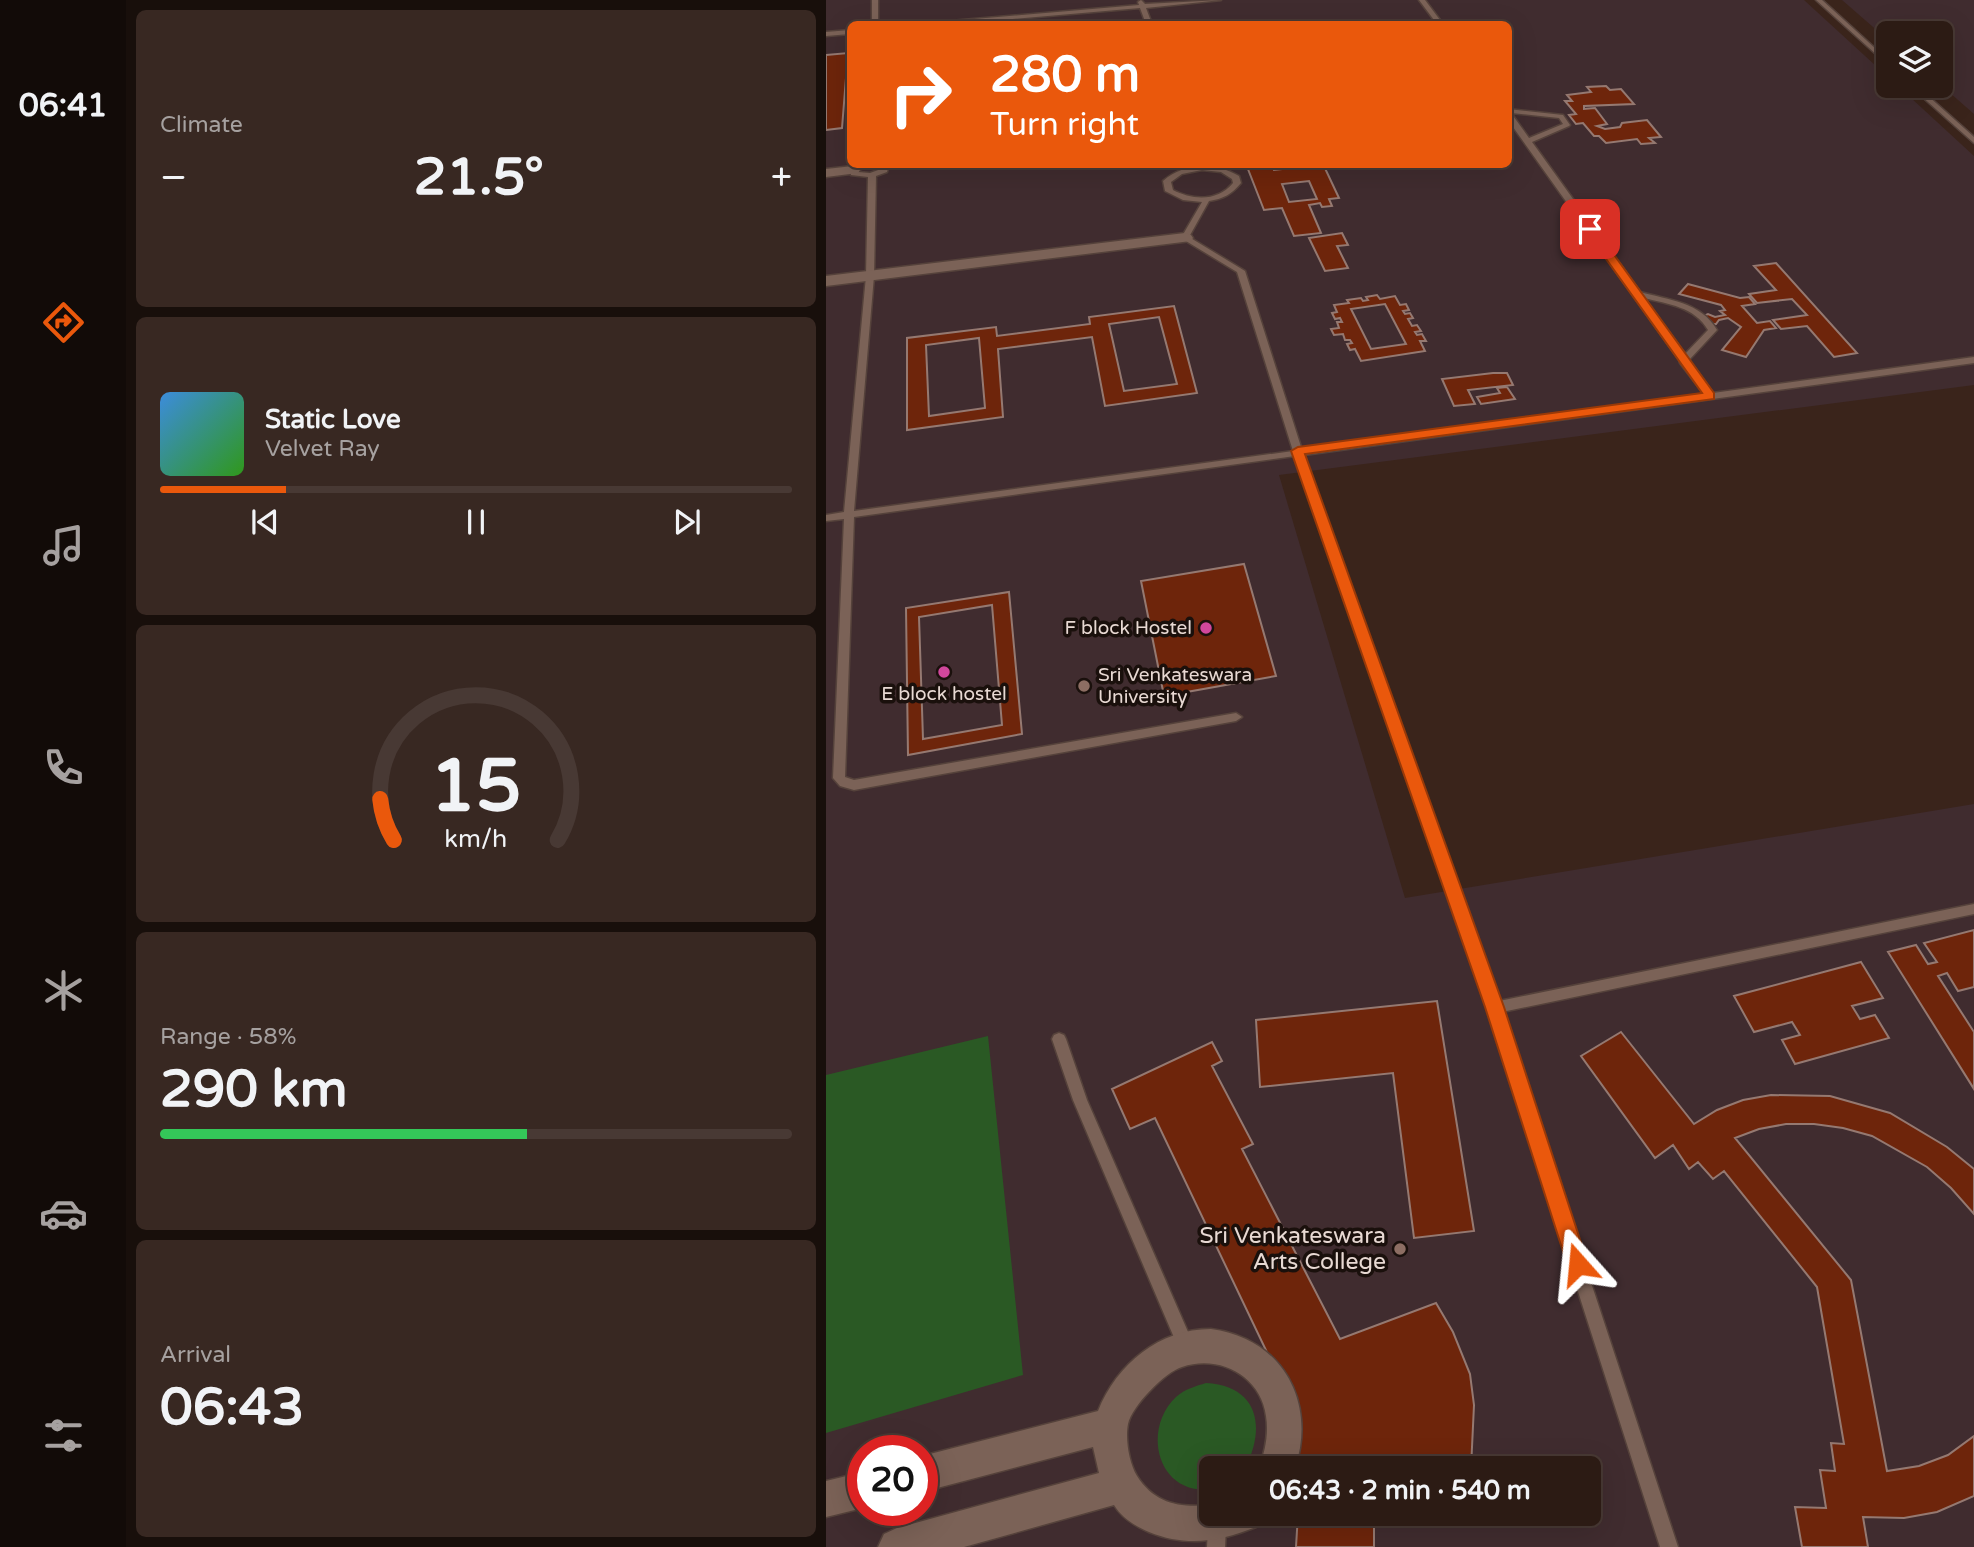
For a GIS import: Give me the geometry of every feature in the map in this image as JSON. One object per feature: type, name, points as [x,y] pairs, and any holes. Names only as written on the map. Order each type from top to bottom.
[{"type":"street","points":[[826,173],[850,168]]},
{"type":"street","points":[[826,281],[1185,239]]},
{"type":"street","points":[[1225,1530],[1200,1532],[1166,1529],[1138,1514],[1118,1486],[1111,1458],[1110,1425],[1125,1396],[1146,1370],[1172,1353],[1202,1346],[1232,1350],[1247,1356],[1270,1378],[1280,1401],[1285,1427],[1281,1456]]},
{"type":"street","points":[[938,1470],[1110,1425]]},
{"type":"street","points":[[897,1547],[1118,1486]]},
{"type":"street","points":[[826,1499],[847,1494]]},
{"type":"lane","points":[[874,21],[875,0]]},
{"type":"lane","points":[[969,21],[1141,4],[1218,0]]},
{"type":"lane","points":[[1422,0],[1438,21]]},
{"type":"lane","points":[[1819,0],[1876,52]]},
{"type":"lane","points":[[1141,4],[1148,21]]},
{"type":"lane","points":[[826,34],[847,32]]},
{"type":"lane","points":[[1926,98],[1974,141]]},
{"type":"lane","points":[[1512,112],[1561,116],[1567,125],[1528,141]]},
{"type":"lane","points":[[1512,118],[1710,396]]},
{"type":"lane","points":[[856,168],[859,175],[872,174],[881,168]]},
{"type":"lane","points":[[1191,169],[1223,170],[1236,178],[1237,183],[1228,193],[1207,199],[1184,198],[1169,191],[1167,181],[1172,176],[1191,169]]},
{"type":"lane","points":[[872,174],[870,276],[849,515],[839,778],[844,783],[854,785],[1236,717]]},
{"type":"lane","points":[[1207,199],[1185,239],[1241,271],[1298,451],[1494,1007],[1669,1547]]},
{"type":"lane","points":[[1637,295],[1698,312],[1709,320],[1713,330],[1683,361]]},
{"type":"lane","points":[[826,518],[1974,360]]},
{"type":"lane","points":[[1494,1007],[1974,909]]},
{"type":"lane","points":[[1059,1039],[1080,1100],[1187,1348]]},
{"type":"shaded area","points":[[826,0],[1804,0],[1876,66],[1876,98],[1911,98],[1974,156],[1974,385],[1279,475],[1405,898],[1974,804],[1974,1547],[826,1547]]},
{"type":"shaded area","points":[[1842,0],[1974,0],[1974,114],[1953,96],[1953,21],[1876,21],[1876,30]]},
{"type":"green space","points":[[988,1036],[1023,1375],[826,1433],[826,1075]]},
{"type":"green space","points":[[1206,1383],[1224,1386],[1237,1392],[1247,1401],[1256,1424],[1251,1456],[1199,1456],[1199,1488],[1178,1482],[1167,1472],[1160,1458],[1158,1442],[1159,1426],[1165,1411],[1176,1397]]},
{"type":"building","points":[[847,53],[842,128],[826,130],[826,55]]},
{"type":"building","points":[[1606,86],[1610,90],[1621,89],[1634,104],[1584,106],[1584,109],[1595,108],[1607,124],[1597,126],[1605,129],[1620,127],[1622,123],[1647,120],[1661,137],[1649,138],[1655,143],[1641,144],[1637,139],[1606,143],[1599,136],[1594,136],[1583,123],[1576,124],[1569,115],[1576,114],[1565,101],[1572,101],[1567,95],[1591,92],[1587,87]]},
{"type":"building","points":[[1248,168],[1325,168],[1339,198],[1329,199],[1332,206],[1322,207],[1320,203],[1309,205],[1321,233],[1294,236],[1282,208],[1264,210]],"holes":[[[1309,181],[1317,199],[1289,202],[1282,184]]]},
{"type":"building","points":[[1342,233],[1348,245],[1337,246],[1348,268],[1325,271],[1309,238]]},
{"type":"building","points":[[1776,263],[1857,353],[1834,357],[1807,326],[1781,329],[1773,320],[1807,315],[1792,299],[1757,303],[1749,294],[1776,290],[1754,266]]},
{"type":"building","points":[[1688,284],[1740,298],[1749,297],[1755,304],[1742,306],[1757,323],[1770,321],[1776,328],[1764,330],[1746,357],[1722,350],[1741,327],[1728,318],[1719,320],[1716,324],[1706,324],[1701,317],[1708,314],[1715,317],[1725,315],[1720,311],[1725,310],[1721,305],[1679,294]]},
{"type":"building","points":[[1377,295],[1380,299],[1395,296],[1400,305],[1406,304],[1409,310],[1403,311],[1405,314],[1410,313],[1413,318],[1408,319],[1412,326],[1417,325],[1421,331],[1415,332],[1417,335],[1422,334],[1426,341],[1420,341],[1425,351],[1361,361],[1355,349],[1350,350],[1347,344],[1352,343],[1350,340],[1345,340],[1343,334],[1334,335],[1331,329],[1339,328],[1337,322],[1342,322],[1340,318],[1335,319],[1332,313],[1337,312],[1334,305],[1349,303],[1347,300],[1368,300],[1366,297]],"holes":[[[1385,304],[1406,344],[1371,349],[1351,309]]]},
{"type":"building","points":[[1174,306],[1197,393],[1105,406],[1092,337],[998,349],[1003,417],[907,430],[907,338],[996,327],[997,336],[1090,324],[1089,317]],"holes":[[[1159,317],[1177,384],[1124,391],[1109,324]],[[979,338],[985,408],[929,416],[926,345]]]},
{"type":"building","points":[[1507,373],[1513,385],[1468,390],[1475,404],[1454,406],[1442,379]]},
{"type":"building","points":[[1507,387],[1515,399],[1481,404],[1477,397],[1500,393],[1497,388]]},
{"type":"building","name":"F block Hostel","points":[[1244,564],[1276,676],[1164,696],[1141,581]]},
{"type":"building","points":[[1009,592],[1022,734],[908,755],[906,608]],"holes":[[[992,605],[1002,725],[923,739],[919,617]]]},
{"type":"building","points":[[1974,930],[1974,987],[1958,991],[1947,973],[1938,976],[1974,1032],[1974,1089],[1888,952],[1916,945],[1928,964],[1937,962],[1924,943]]},
{"type":"building","points":[[1861,962],[1883,998],[1852,1006],[1860,1019],[1875,1015],[1889,1038],[1795,1064],[1782,1040],[1800,1035],[1792,1022],[1754,1032],[1734,996]]},
{"type":"building","points":[[1437,1001],[1474,1231],[1414,1238],[1393,1073],[1260,1087],[1256,1020]]},
{"type":"building","points":[[1621,1032],[1694,1124],[1717,1110],[1743,1100],[1771,1095],[1830,1096],[1890,1113],[1947,1147],[1974,1169],[1974,1214],[1951,1188],[1927,1167],[1872,1136],[1843,1128],[1786,1124],[1759,1129],[1735,1138],[1851,1280],[1887,1471],[1919,1466],[1948,1455],[1974,1436],[1974,1496],[1937,1512],[1904,1518],[1863,1517],[1868,1547],[1802,1547],[1795,1507],[1826,1508],[1820,1470],[1835,1471],[1831,1443],[1844,1444],[1817,1287],[1724,1171],[1713,1179],[1698,1162],[1689,1169],[1673,1145],[1655,1158],[1581,1056]]},
{"type":"building","points":[[1212,1042],[1222,1061],[1212,1066],[1253,1144],[1242,1149],[1340,1339],[1436,1303],[1453,1332],[1470,1374],[1474,1405],[1472,1456],[1292,1456],[1294,1447],[1274,1367],[1155,1118],[1130,1129],[1112,1089]]},
{"type":"building","points":[[1297,1526],[1374,1526],[1374,1547],[1296,1547]]},
{"type":"place","name":"F block Hostel","points":[[1206,628]]},
{"type":"place","name":"E block hostel","points":[[944,672]]},
{"type":"place","name":"Sri Venkateswara University","points":[[1084,686]]},
{"type":"place","name":"Sri Venkateswara Arts College","points":[[1400,1249]]},
{"type":"route","points":[[1578,1264],[1494,1007],[1298,451],[1710,396],[1590,229]]}]
